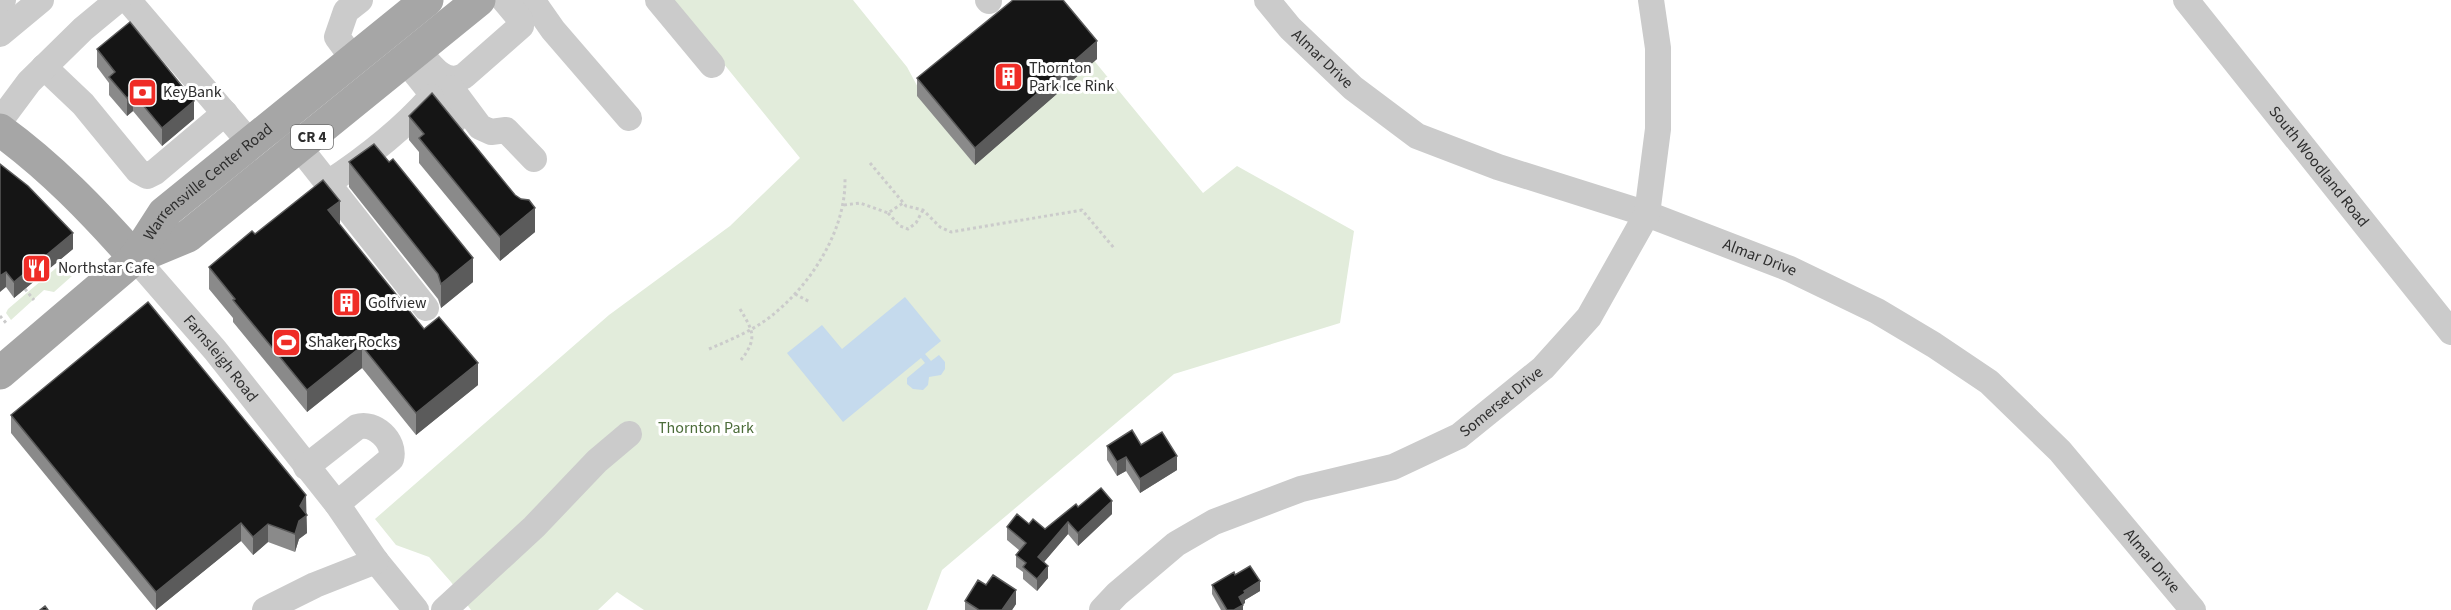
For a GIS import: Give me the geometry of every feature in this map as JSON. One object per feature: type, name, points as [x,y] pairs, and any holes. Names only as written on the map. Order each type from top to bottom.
[{"type":"main road","name":"Warrensville Center Road","points":[[0,373],[135,258],[164,213],[427,0]]},
{"type":"main road","name":"Warrensville Center Road","points":[[135,258],[188,236],[479,0]]},
{"type":"main road","name":"Farnsleigh Road","points":[[0,130],[44,164],[135,258]]},
{"type":"street","points":[[0,6],[3,0]]},
{"type":"street","points":[[0,34],[42,0]]},
{"type":"street","points":[[0,121],[29,82],[83,29],[118,0]]},
{"type":"street","points":[[128,0],[252,144]]},
{"type":"street","points":[[354,60],[337,37],[346,11],[360,0]]},
{"type":"street","points":[[328,183],[381,147],[440,87],[464,76],[521,26],[520,19],[504,0]]},
{"type":"street","points":[[532,0],[553,30],[629,118]]},
{"type":"street","points":[[658,0],[712,65]]},
{"type":"street","name":"Almar Drive","points":[[1267,0],[1290,28],[1353,88],[1418,136],[1498,167],[1647,214],[1790,269],[1877,311],[1934,345],[1989,382],[2060,451],[2193,610]]},
{"type":"street","name":"Somerset Drive","points":[[1102,610],[1117,594],[1176,544],[1222,518],[1301,489],[1393,467],[1459,436],[1543,368],[1589,316],[1647,214],[1658,129],[1658,48],[1651,0]]},
{"type":"street","name":"South Woodland Road","points":[[2186,0],[2451,332]]},
{"type":"street","points":[[411,55],[440,87],[484,157]]},
{"type":"street","points":[[44,67],[72,92],[138,171],[147,176],[155,172],[225,113]]},
{"type":"street","points":[[440,87],[460,102],[480,127],[486,131],[506,130],[534,159]]},
{"type":"street","points":[[279,121],[426,308]]},
{"type":"street","name":"Farnsleigh Road","points":[[135,258],[215,350],[337,504],[376,561],[416,610]]},
{"type":"street","points":[[306,467],[357,427],[364,425],[377,429],[390,444],[391,459],[337,504]]},
{"type":"street","points":[[444,610],[534,527],[597,461],[629,434]]},
{"type":"street","points":[[265,610],[315,585],[376,561]]},
{"type":"path","points":[[870,163],[906,206],[923,210],[940,227],[951,232],[1082,210],[1114,248]]},
{"type":"path","points":[[709,349],[751,329],[770,317],[795,294],[830,241],[843,205],[845,179]]},
{"type":"path","points":[[843,205],[860,203],[888,213],[900,226],[908,229],[916,223],[923,210]]},
{"type":"path","points":[[888,213],[903,203]]},
{"type":"path","points":[[25,289],[34,300]]},
{"type":"path","points":[[795,294],[810,302]]},
{"type":"path","points":[[740,309],[751,329],[751,347],[741,360]]},
{"type":"path","points":[[0,316],[7,324]]},
{"type":"green space","name":"Thornton Park","points":[[672,0],[853,0],[907,67],[921,93],[1045,1],[1203,193],[1237,166],[1354,231],[1340,323],[1174,374],[942,570],[927,610],[644,610],[617,592],[598,610],[471,610],[429,557],[396,545],[375,519],[609,315],[730,226],[800,158]]},
{"type":"green space","points":[[62,263],[72,276],[54,292],[44,290],[11,320],[6,313],[8,309]]},
{"type":"water","points":[[905,297],[941,341],[925,354],[931,361],[939,355],[945,362],[945,369],[941,375],[929,377],[928,385],[923,390],[913,389],[907,384],[907,378],[925,363],[921,358],[843,422],[787,353],[822,325],[842,349]]},
{"type":"building","name":"Thornton Park Ice Rink","points":[[1013,0],[1063,0],[1097,41],[975,148],[917,78]]},
{"type":"building","name":"KeyBank","points":[[130,22],[194,101],[162,128],[133,93],[127,98],[109,77],[115,72],[97,49]]},
{"type":"building","points":[[432,93],[515,195],[529,200],[535,208],[500,237],[419,138],[424,134],[409,116]]},
{"type":"building","points":[[374,144],[389,162],[393,159],[473,258],[441,284],[438,274],[349,162]]},
{"type":"building","points":[[0,164],[28,186],[73,233],[14,282],[6,272],[0,276]]},
{"type":"building","points":[[323,180],[340,201],[328,210],[424,329],[439,317],[478,363],[416,413],[362,346],[307,390],[209,267],[252,231],[255,234]]},
{"type":"building","points":[[148,302],[306,495],[300,506],[307,515],[299,521],[295,534],[268,524],[253,537],[241,523],[156,592],[11,415]]},
{"type":"building","points":[[1132,430],[1141,445],[1162,432],[1177,456],[1140,479],[1126,457],[1117,462],[1107,446]]},
{"type":"building","points":[[1101,488],[1112,501],[1078,533],[1068,522],[1038,557],[1048,566],[1037,579],[1023,567],[1026,563],[1016,555],[1026,543],[1007,527],[1017,514],[1029,524],[1033,519],[1045,529],[1076,504],[1078,507]]},
{"type":"building","points":[[1250,566],[1260,581],[1239,597],[1243,605],[1234,610],[1227,610],[1212,585]]},
{"type":"building","points":[[993,575],[1016,590],[1002,610],[979,610],[965,601],[978,580],[986,585]]},
{"type":"place","name":"Thornton Park Ice Rink","points":[[1008,77]]},
{"type":"place","name":"KeyBank","points":[[142,92]]},
{"type":"place","name":"Northstar Cafe","points":[[37,268]]},
{"type":"place","name":"Golfview","points":[[347,303]]},
{"type":"place","name":"Shaker Rocks","points":[[287,342]]}]
